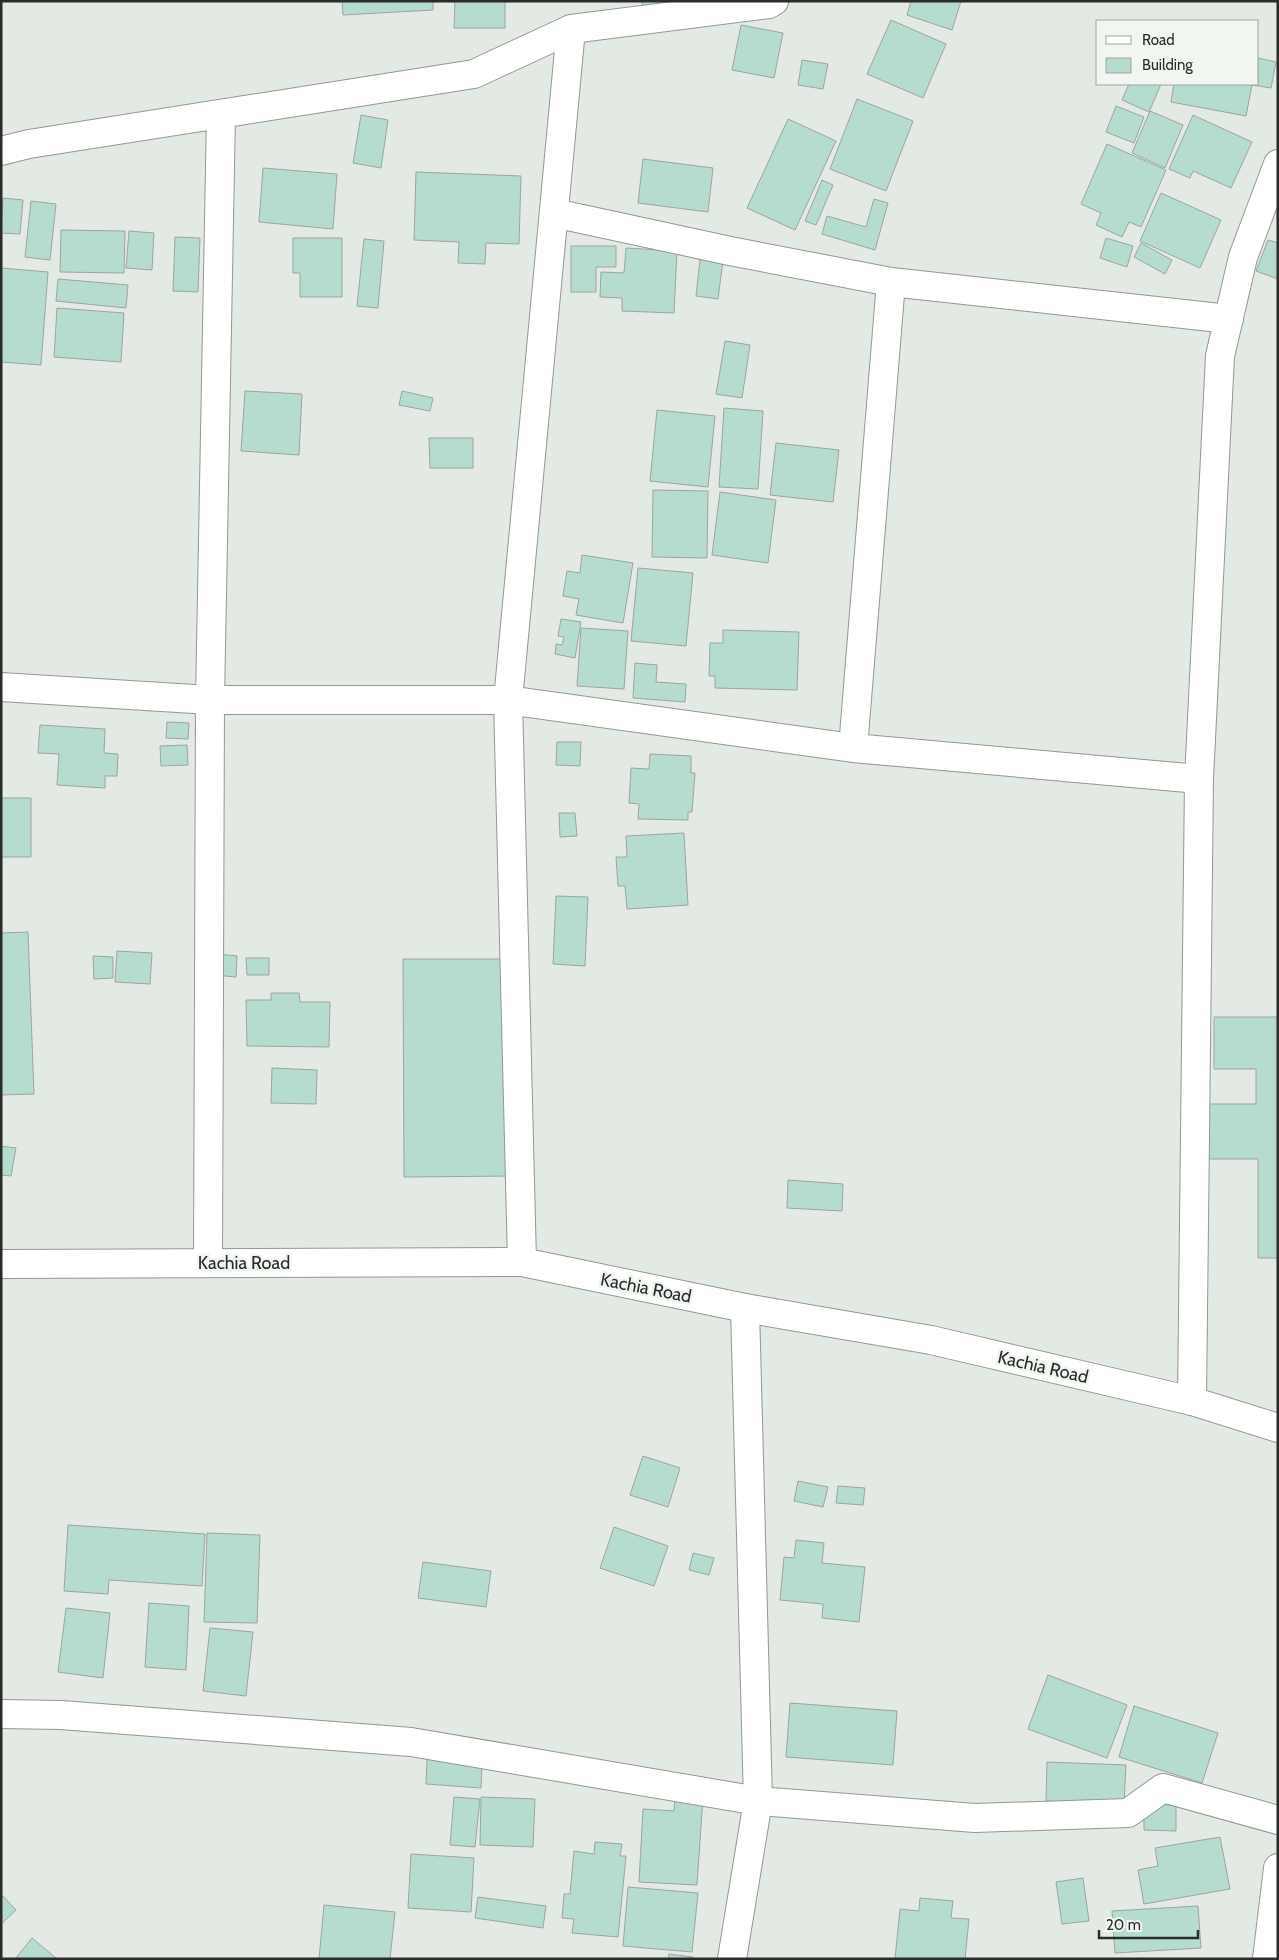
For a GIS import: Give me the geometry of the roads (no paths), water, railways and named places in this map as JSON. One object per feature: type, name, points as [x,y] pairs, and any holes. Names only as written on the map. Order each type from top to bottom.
[{"type":"main road","points":[[1,151],[29,144],[474,74],[571,29],[774,1]]},
{"type":"main road","points":[[522,1262],[508,700],[571,29]]},
{"type":"main road","points":[[208,1264],[210,700],[221,114]]},
{"type":"main road","points":[[1192,1401],[1199,779],[1220,356],[1243,257],[1278,164]]},
{"type":"main road","points":[[554,213],[730,251],[891,282],[1229,319]]},
{"type":"main road","points":[[853,748],[891,282]]},
{"type":"main road","points":[[1,687],[210,700],[508,700],[853,748],[1199,779]]},
{"type":"main road","name":"Kachia Road","points":[[1,1264],[522,1262],[745,1308],[932,1340],[1192,1401],[1278,1428]]},
{"type":"main road","points":[[732,1959],[758,1801],[745,1308]]},
{"type":"main road","points":[[1,1714],[61,1715],[411,1742],[758,1801],[975,1818],[1128,1813],[1163,1788],[1278,1820]]},
{"type":"main road","points":[[1268,1959],[1278,1868]]}]
